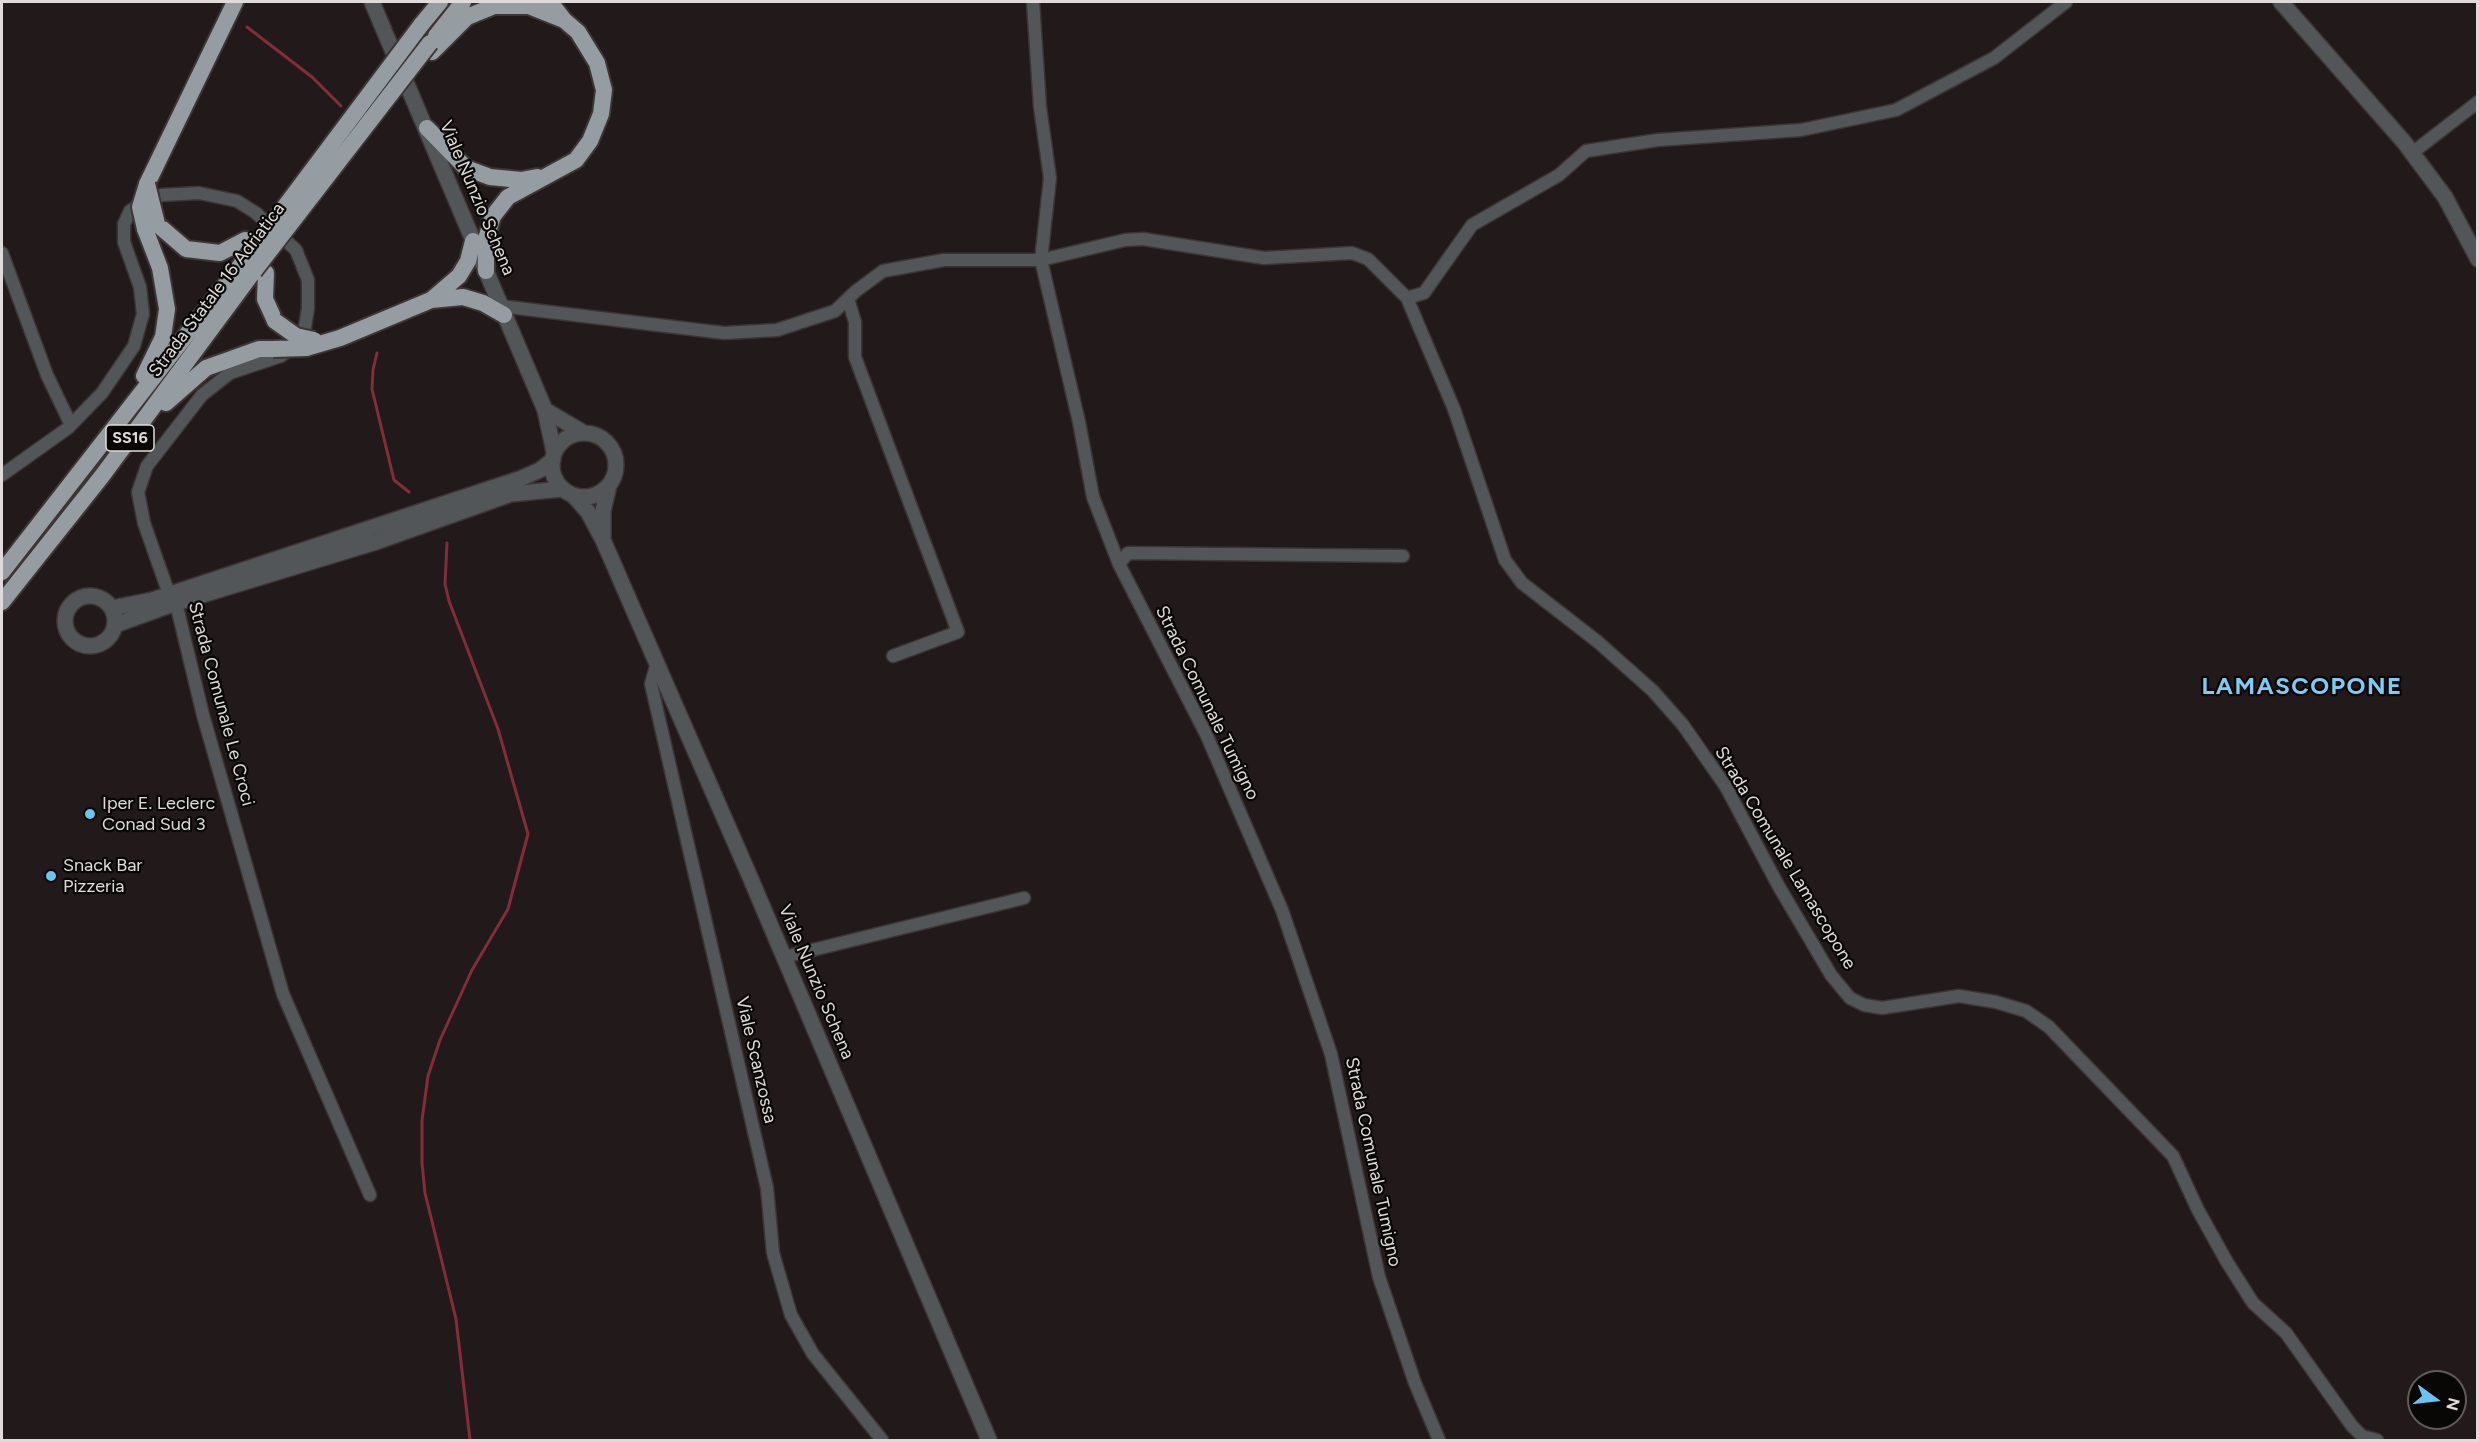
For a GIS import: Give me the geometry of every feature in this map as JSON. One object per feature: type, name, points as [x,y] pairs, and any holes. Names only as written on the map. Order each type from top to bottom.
[{"type":"highway","points":[[69,484],[146,374],[163,337],[167,309],[151,226],[147,184],[235,2]]},
{"type":"highway","name":"Strada Statale 16 Adriatica","points":[[2,602],[102,476],[255,268],[301,183],[441,2]]},
{"type":"highway","name":"Strada Statale 16 Adriatica","points":[[2,572],[69,484],[255,268],[386,100],[431,47],[463,2]]},
{"type":"highway","points":[[486,271],[486,239],[493,216],[508,197],[556,173],[576,160],[590,141],[601,114],[604,90],[597,63],[579,32],[564,20],[550,2]]},
{"type":"highway","points":[[431,47],[467,17],[494,6],[530,6],[564,20]]},
{"type":"highway","points":[[427,128],[466,168],[490,177],[521,180],[556,173]]},
{"type":"highway","points":[[151,226],[186,249],[220,253],[245,240],[301,183]]},
{"type":"highway","points":[[431,300],[459,276],[468,261],[473,242]]},
{"type":"highway","points":[[255,268],[274,321],[296,336],[316,344]]},
{"type":"highway","points":[[102,476],[172,395],[206,368],[260,349],[316,344],[431,300],[463,297],[502,310]]},
{"type":"street","name":"Viale Nunzio Schena","points":[[372,2],[545,410],[554,456]]},
{"type":"street","name":"Strada Comunale Tumigno","points":[[1033,2],[1040,107],[1050,178],[1041,260],[1079,422],[1093,497],[1119,564],[1207,736],[1281,910],[1331,1054],[1379,1277],[1414,1383],[1438,1440]]},
{"type":"street","points":[[1407,298],[1424,293],[1472,225],[1559,175],[1586,151],[1658,140],[1801,130],[1896,110],[1994,58],[2066,2]]},
{"type":"street","points":[[2281,2],[2412,153],[2445,197],[2478,259]]},
{"type":"street","points":[[2412,153],[2478,102]]},
{"type":"street","name":"Strada Comunale Le Croci","points":[[71,425],[102,393],[134,346],[143,314],[140,287],[124,242],[124,224],[130,211],[145,201],[162,195],[199,194],[237,201],[256,213],[296,250],[308,280],[305,327],[297,344],[281,356],[230,373],[202,395],[147,466],[138,492],[144,523],[173,598],[202,715],[283,994],[370,1196]]},
{"type":"street","name":"Strada Comunale Lamascopone","points":[[502,310],[724,333],[777,330],[835,311],[883,271],[944,260],[1041,260],[1125,240],[1143,239],[1264,258],[1352,253],[1368,259],[1407,298],[1454,409],[1506,560],[1522,583],[1598,642],[1653,691],[1683,725],[1726,787],[1778,885],[1825,965],[1850,998],[1864,1005],[1882,1008],[1959,996],[1996,1002],[2026,1011],[2049,1027],[2173,1156],[2198,1210],[2253,1303],[2286,1334],[2352,1426],[2362,1436],[2377,1440]]},
{"type":"street","points":[[2,253],[46,375],[71,425],[2,475]]},
{"type":"street","points":[[848,298],[855,322],[855,357],[958,632],[893,656]]},
{"type":"street","points":[[112,608],[173,598],[376,542],[511,494],[568,492],[585,497],[601,492],[614,476],[616,465],[609,445],[601,437],[584,433],[545,410]]},
{"type":"street","points":[[115,625],[173,598],[522,478],[540,470],[554,456],[563,440],[584,433]]},
{"type":"street","points":[[554,456],[552,468],[555,480],[568,492]]},
{"type":"street","name":"Viale Nunzio Schena","points":[[603,540],[603,511],[609,485]]},
{"type":"street","name":"Viale Nunzio Schena","points":[[568,492],[588,512],[603,540],[784,957],[989,1440]]},
{"type":"street","points":[[1119,564],[1128,553],[1402,556]]},
{"type":"street","points":[[81,597],[99,597],[112,608],[115,625],[110,637],[103,643],[92,646],[76,643],[70,637],[65,624],[69,606],[81,597]]},
{"type":"street","name":"Viale Scanzossa","points":[[657,663],[651,684],[767,1188],[773,1253],[791,1315],[813,1354],[882,1440]]},
{"type":"street","points":[[784,957],[1024,898]]},
{"type":"waterway","points":[[247,27],[312,77],[341,106]]},
{"type":"waterway","points":[[377,353],[372,389],[394,480],[409,492]]},
{"type":"waterway","points":[[447,543],[445,584],[449,601],[498,729],[528,834],[508,909],[472,970],[440,1040],[428,1076],[422,1120],[425,1193],[456,1319],[470,1440]]},
{"type":"place","name":"Iper E. Leclerc Conad Sud 3","points":[[90,814]]},
{"type":"place","name":"Snack Bar Pizzeria","points":[[51,876]]},
{"type":"district","name":"LAMASCOPONE","points":[[2302,687]]}]
